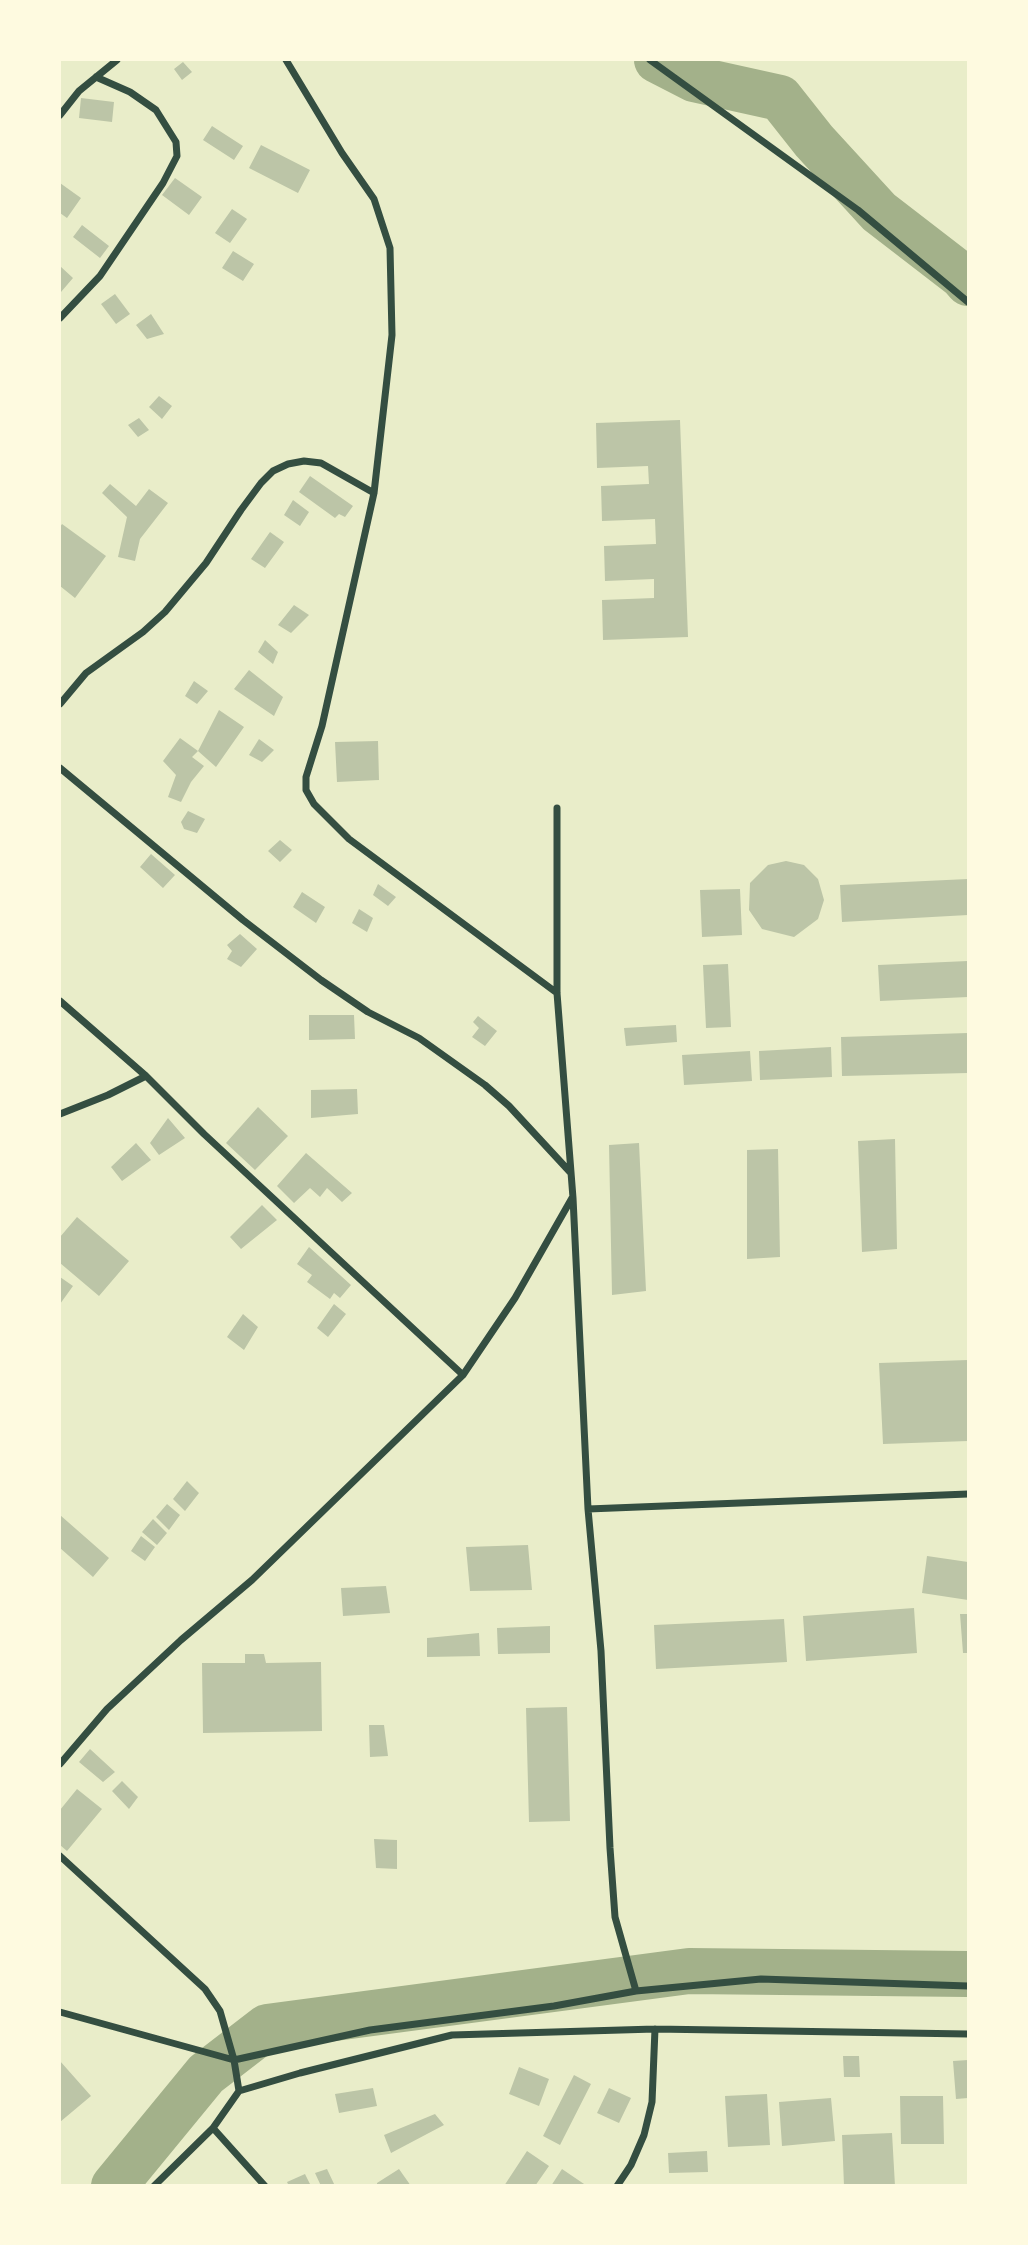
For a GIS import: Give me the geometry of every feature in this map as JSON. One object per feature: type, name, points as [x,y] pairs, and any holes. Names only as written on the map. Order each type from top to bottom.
[{"type":"street","points":[[60,115],[79,91],[117,60]]},
{"type":"street","points":[[286,60],[342,153],[374,199],[390,248],[392,335],[374,493],[322,726],[306,777],[306,790],[314,804],[349,839],[557,993]]},
{"type":"street","points":[[650,60],[858,210],[968,302]]},
{"type":"street","points":[[60,318],[100,276],[163,183],[177,156],[176,142],[156,110],[131,92],[96,77]]},
{"type":"street","points":[[60,704],[86,673],[143,632],[165,612],[206,564],[261,482],[273,471],[296,462],[321,463],[374,493]]},
{"type":"street","points":[[60,768],[243,920],[321,980],[368,1012],[419,1038],[485,1085],[509,1106],[570,1172]]},
{"type":"street","points":[[557,808],[557,993],[573,1198],[588,1509],[601,1651],[610,1848],[615,1917],[636,1991]]},
{"type":"street","points":[[60,1001],[146,1076],[204,1134],[463,1375]]},
{"type":"street","points":[[60,1114],[146,1076]]},
{"type":"street","points":[[60,1764],[107,1709],[181,1640],[252,1580],[463,1375],[515,1298],[573,1198]]},
{"type":"street","points":[[588,1509],[968,1494]]},
{"type":"street","points":[[60,1856],[205,1989],[220,2011],[234,2060],[239,2091]]},
{"type":"street","points":[[60,2012],[234,2060],[370,2029],[554,2006],[636,1991],[761,1979],[968,1986]]},
{"type":"street","points":[[617,2186],[631,2165],[652,2102],[654,2029]]},
{"type":"street","points":[[154,2186],[213,2128],[239,2091],[452,2035],[654,2029],[968,2034]]},
{"type":"street","points":[[213,2128],[265,2186]]},
{"type":"building","points":[[183,62],[192,72],[182,80],[174,69]]},
{"type":"building","points":[[81,98],[114,102],[112,122],[79,118]]},
{"type":"building","points":[[212,126],[243,146],[234,160],[203,140]]},
{"type":"building","points":[[261,145],[310,170],[298,193],[249,168]]},
{"type":"building","points":[[175,178],[202,197],[189,215],[162,195]]},
{"type":"building","points":[[60,183],[81,198],[67,218],[60,213]]},
{"type":"building","points":[[232,209],[247,219],[230,243],[215,233]]},
{"type":"building","points":[[82,225],[109,246],[100,258],[73,237]]},
{"type":"building","points":[[233,251],[254,264],[243,281],[222,268]]},
{"type":"building","points":[[60,266],[73,278],[61,292],[60,290]]},
{"type":"building","points":[[115,294],[130,314],[116,324],[101,304]]},
{"type":"building","points":[[151,314],[164,334],[147,339],[136,325]]},
{"type":"building","points":[[159,396],[172,406],[162,419],[149,407]]},
{"type":"building","points":[[139,418],[149,430],[138,437],[128,425]]},
{"type":"building","points":[[680,420],[688,637],[603,640],[602,600],[654,598],[654,579],[605,581],[604,546],[656,544],[655,519],[602,521],[601,486],[649,484],[648,466],[597,468],[596,423]]},
{"type":"building","points":[[310,476],[353,506],[345,517],[339,514],[335,518],[299,492]]},
{"type":"building","points":[[110,484],[136,506],[149,489],[168,503],[140,539],[135,561],[118,557],[127,517],[102,493]]},
{"type":"building","points":[[293,500],[309,512],[300,526],[284,515]]},
{"type":"building","points":[[62,524],[106,556],[75,598],[60,586]]},
{"type":"building","points":[[270,532],[284,542],[265,568],[251,559]]},
{"type":"building","points":[[294,605],[309,615],[291,633],[278,625]]},
{"type":"building","points":[[265,640],[278,652],[273,664],[258,652]]},
{"type":"building","points":[[249,670],[283,697],[274,716],[234,689]]},
{"type":"building","points":[[194,681],[208,691],[197,704],[185,696]]},
{"type":"building","points":[[219,710],[244,727],[216,767],[198,751]]},
{"type":"building","points":[[180,738],[198,751],[192,757],[204,766],[191,782],[181,802],[168,797],[176,775],[163,761]]},
{"type":"building","points":[[259,739],[274,750],[262,762],[249,755]]},
{"type":"building","points":[[378,741],[379,780],[337,782],[335,742]]},
{"type":"building","points":[[188,811],[205,819],[197,833],[184,829],[181,822]]},
{"type":"building","points":[[280,840],[292,850],[280,862],[268,851]]},
{"type":"building","points":[[151,854],[175,875],[163,888],[140,867]]},
{"type":"building","points":[[786,861],[804,865],[818,879],[824,900],[818,919],[794,937],[762,929],[749,910],[750,883],[768,865]]},
{"type":"building","points":[[968,879],[968,915],[842,922],[840,885]]},
{"type":"building","points":[[378,884],[396,897],[388,906],[373,895]]},
{"type":"building","points":[[740,889],[742,935],[702,937],[700,890]]},
{"type":"building","points":[[302,892],[325,907],[316,923],[293,907]]},
{"type":"building","points":[[359,909],[373,918],[367,932],[352,923]]},
{"type":"building","points":[[240,934],[257,949],[241,967],[227,959],[232,951],[227,945]]},
{"type":"building","points":[[968,961],[968,997],[880,1001],[878,965]]},
{"type":"building","points":[[728,964],[731,1027],[706,1028],[703,965]]},
{"type":"building","points":[[309,1015],[354,1015],[355,1039],[309,1040]]},
{"type":"building","points":[[478,1016],[497,1031],[485,1046],[472,1037],[479,1028],[473,1022]]},
{"type":"building","points":[[676,1025],[677,1042],[626,1046],[624,1028]]},
{"type":"building","points":[[968,1033],[968,1073],[842,1076],[841,1037]]},
{"type":"building","points":[[831,1047],[832,1077],[760,1080],[759,1051]]},
{"type":"building","points":[[750,1051],[752,1081],[684,1085],[682,1055]]},
{"type":"building","points":[[357,1089],[358,1114],[311,1118],[311,1090]]},
{"type":"building","points":[[258,1107],[288,1136],[255,1170],[226,1143]]},
{"type":"building","points":[[168,1118],[185,1138],[159,1155],[150,1143]]},
{"type":"building","points":[[895,1139],[897,1249],[862,1252],[858,1141]]},
{"type":"building","points":[[136,1143],[151,1160],[122,1181],[111,1167]]},
{"type":"building","points":[[639,1143],[646,1291],[612,1295],[609,1145]]},
{"type":"building","points":[[778,1149],[780,1257],[747,1259],[747,1150]]},
{"type":"building","points":[[306,1153],[352,1193],[342,1202],[327,1188],[320,1197],[310,1188],[294,1203],[277,1186]]},
{"type":"building","points":[[262,1205],[277,1220],[241,1249],[230,1237]]},
{"type":"building","points":[[77,1217],[129,1261],[99,1296],[60,1263],[60,1237]]},
{"type":"building","points":[[309,1247],[351,1285],[340,1298],[334,1293],[330,1299],[307,1282],[312,1275],[297,1264]]},
{"type":"building","points":[[60,1277],[73,1286],[60,1304]]},
{"type":"building","points":[[334,1304],[346,1314],[328,1337],[317,1328]]},
{"type":"building","points":[[243,1314],[258,1327],[244,1350],[227,1337]]},
{"type":"building","points":[[968,1360],[968,1441],[883,1444],[879,1363]]},
{"type":"building","points":[[187,1481],[199,1493],[185,1511],[173,1499]]},
{"type":"building","points":[[167,1504],[180,1515],[169,1530],[156,1517]]},
{"type":"building","points":[[60,1515],[109,1558],[93,1577],[60,1548]]},
{"type":"building","points":[[153,1519],[167,1533],[157,1545],[142,1532]]},
{"type":"building","points":[[141,1536],[155,1547],[145,1561],[131,1551]]},
{"type":"building","points":[[528,1545],[532,1590],[470,1591],[466,1547]]},
{"type":"building","points":[[927,1556],[968,1562],[968,1600],[922,1593]]},
{"type":"building","points":[[386,1586],[390,1613],[343,1616],[341,1588]]},
{"type":"building","points":[[914,1608],[917,1653],[806,1661],[803,1616]]},
{"type":"building","points":[[960,1614],[968,1614],[968,1653],[963,1653]]},
{"type":"building","points":[[784,1619],[787,1662],[656,1669],[654,1625]]},
{"type":"building","points":[[550,1626],[550,1653],[498,1654],[497,1628]]},
{"type":"building","points":[[479,1633],[480,1656],[427,1657],[427,1638]]},
{"type":"building","points":[[245,1654],[264,1654],[266,1663],[321,1662],[322,1731],[203,1733],[202,1663],[245,1663]]},
{"type":"building","points":[[567,1707],[570,1821],[529,1822],[526,1708]]},
{"type":"building","points":[[369,1725],[384,1725],[388,1756],[370,1757]]},
{"type":"building","points":[[90,1749],[115,1772],[103,1782],[79,1762]]},
{"type":"building","points":[[122,1781],[138,1797],[129,1809],[112,1791]]},
{"type":"building","points":[[77,1789],[102,1809],[67,1851],[60,1845],[60,1810]]},
{"type":"building","points":[[374,1839],[397,1840],[397,1869],[376,1868]]},
{"type":"building","points":[[843,2056],[859,2056],[860,2077],[844,2077]]},
{"type":"building","points":[[968,2060],[968,2098],[956,2099],[953,2061]]},
{"type":"building","points":[[60,2061],[91,2096],[60,2122]]},
{"type":"building","points":[[519,2067],[549,2079],[539,2106],[509,2094]]},
{"type":"building","points":[[574,2075],[591,2084],[560,2145],[543,2136]]},
{"type":"building","points":[[373,2088],[377,2106],[339,2113],[335,2094]]},
{"type":"building","points":[[609,2088],[631,2098],[619,2123],[597,2113]]},
{"type":"building","points":[[767,2094],[770,2145],[728,2147],[725,2096]]},
{"type":"building","points":[[900,2096],[943,2096],[944,2144],[901,2144]]},
{"type":"building","points":[[831,2098],[835,2141],[782,2146],[779,2102]]},
{"type":"building","points":[[435,2114],[444,2125],[391,2153],[384,2135]]},
{"type":"building","points":[[892,2133],[895,2186],[844,2186],[842,2135]]},
{"type":"building","points":[[527,2151],[549,2166],[535,2186],[504,2186]]},
{"type":"building","points":[[707,2151],[708,2172],[669,2173],[668,2153]]},
{"type":"building","points":[[327,2169],[335,2186],[321,2186],[315,2173]]},
{"type":"building","points":[[399,2169],[411,2186],[377,2186],[377,2183]]},
{"type":"building","points":[[562,2169],[587,2186],[551,2186]]},
{"type":"building","points":[[305,2174],[311,2186],[289,2186],[287,2182]]},
{"type":"waterway","points":[[657,60],[694,79],[780,98],[814,141],[879,212],[968,283]]},
{"type":"waterway","points":[[114,2186],[206,2074],[267,2027],[689,1971],[968,1974]]}]
